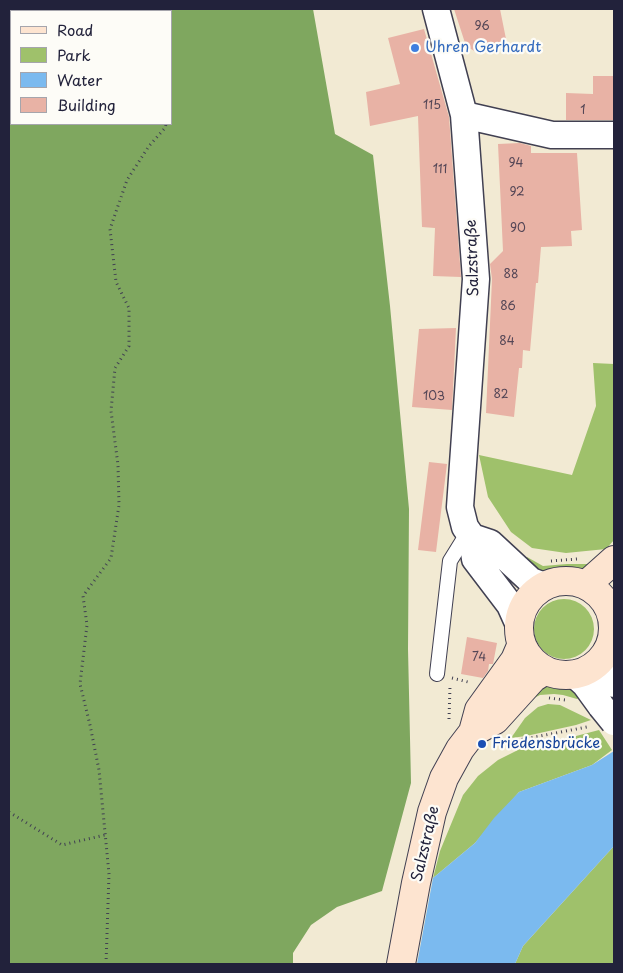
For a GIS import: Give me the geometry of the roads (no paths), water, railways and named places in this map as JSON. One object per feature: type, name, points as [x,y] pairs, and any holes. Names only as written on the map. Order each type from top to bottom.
[{"type":"main road","points":[[586,585],[611,562]]},
{"type":"main road","points":[[568,581],[586,585],[612,607],[614,633],[610,648],[595,666],[575,675],[563,676],[544,671],[530,659],[520,636],[521,613],[526,602],[544,586],[556,582],[568,581]]},
{"type":"main road","name":"Salzstraße","points":[[401,964],[432,812],[444,778],[460,749],[473,732],[480,710],[515,660],[520,636]]},
{"type":"main road","name":"Salzstraße","points":[[473,732],[495,720],[533,678],[544,671]]},
{"type":"street","name":"Salzstraße","points":[[436,9],[464,115],[476,279],[460,507],[465,527],[470,535],[475,558],[510,605],[520,636]]},
{"type":"street","points":[[464,115],[552,134],[614,135]]},
{"type":"street","points":[[470,535],[490,543],[531,581],[544,586]]},
{"type":"street","points":[[605,710],[608,672],[606,655]]},
{"type":"street","points":[[575,675],[585,684],[605,710]]},
{"type":"lane","points":[[437,674],[450,561],[470,535]]},
{"type":"water","points":[[614,751],[614,846],[523,946],[515,964],[417,964],[433,878],[475,843],[494,818],[519,792],[592,765]]},
{"type":"place","name":"Uhren Gerhardt","points":[[415,48]]},
{"type":"place","name":"Friedensbrücke","points":[[482,744]]}]
